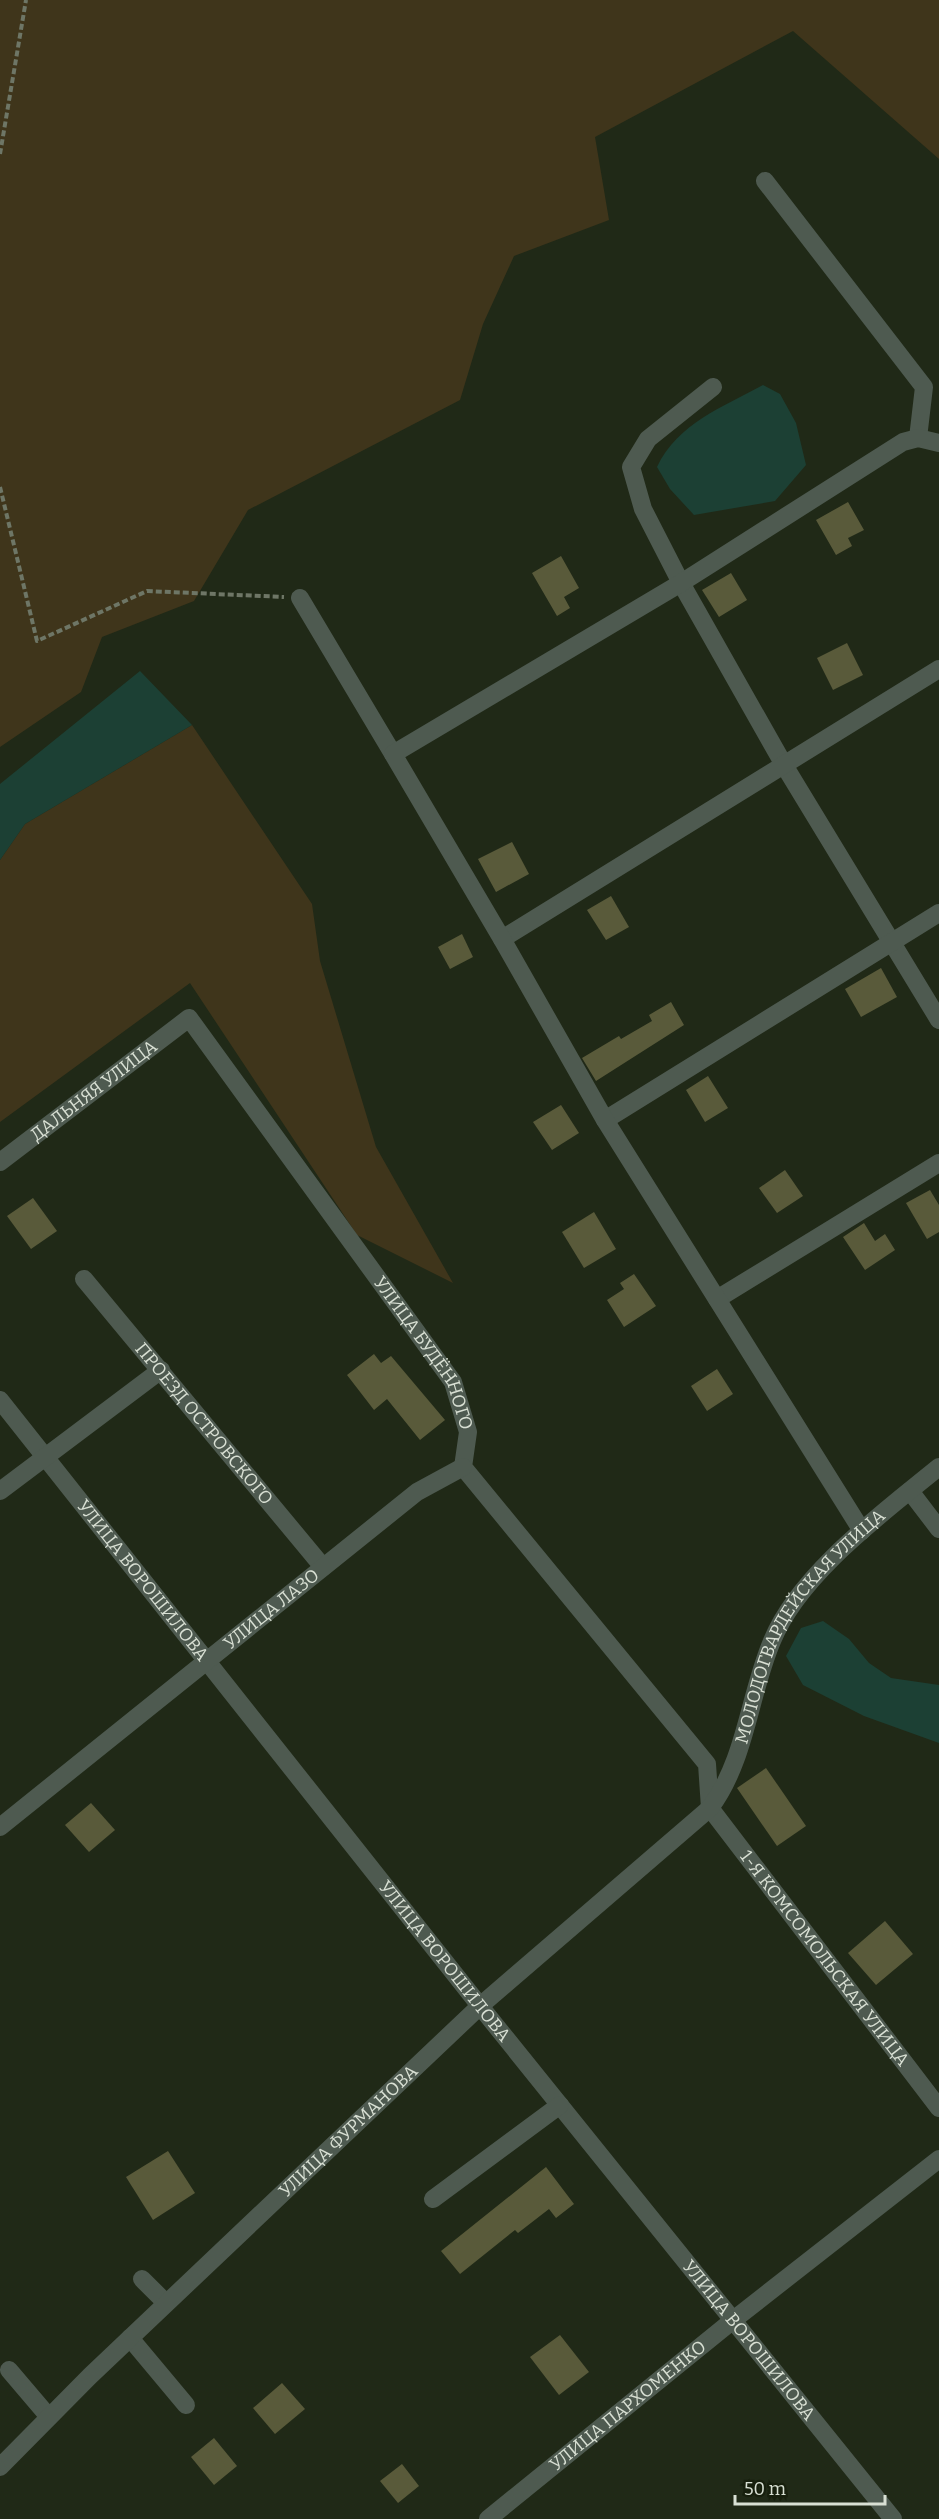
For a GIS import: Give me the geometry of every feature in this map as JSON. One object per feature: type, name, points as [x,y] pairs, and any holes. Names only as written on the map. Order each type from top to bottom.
[{"type":"street","points":[[765,181],[924,387],[918,438]]},
{"type":"street","points":[[714,387],[648,439],[632,467],[643,509],[681,583],[783,765],[939,1020]]},
{"type":"street","points":[[393,754],[681,583],[903,442],[918,438],[939,443]]},
{"type":"street","points":[[300,598],[502,939],[605,1120],[862,1531]]},
{"type":"street","points":[[502,939],[939,669]]},
{"type":"street","points":[[605,1120],[939,913]]},
{"type":"street","name":"ДАЛЬНЯЯ УЛИЦА","points":[[0,1162],[189,1018]]},
{"type":"street","name":"УЛИЦА БУДЁННОГО","points":[[189,1018],[453,1382],[468,1432],[463,1467]]},
{"type":"street","points":[[717,1299],[939,1163]]},
{"type":"street","name":"ПРОЕЗД ОСТРОВСКОГО","points":[[84,1279],[323,1567]]},
{"type":"street","points":[[0,1491],[160,1370]]},
{"type":"street","name":"УЛИЦА ВОРОШИЛОВА","points":[[0,1400],[480,2006],[892,2519]]},
{"type":"street","points":[[463,1467],[707,1764],[710,1808]]},
{"type":"street","name":"УЛИЦА ЛАЗО","points":[[0,1827],[417,1492],[463,1467]]},
{"type":"street","name":"МОЛОДОГВАРДЕЙСКАЯ УЛИЦА","points":[[710,1808],[731,1774],[772,1640],[795,1601],[826,1566],[862,1531],[939,1467]]},
{"type":"street","points":[[910,1491],[939,1529]]},
{"type":"street","name":"УЛИЦА ФУРМАНОВА","points":[[0,2467],[166,2303],[480,2006],[710,1808]]},
{"type":"street","name":"1-Я КОМСОМОЛЬСКАЯ УЛИЦА","points":[[710,1808],[939,2108]]},
{"type":"street","points":[[433,2199],[560,2105]]},
{"type":"street","name":"УЛИЦА ПАРХОМЕНКО","points":[[488,2519],[732,2321],[939,2159]]},
{"type":"street","points":[[142,2279],[166,2303]]},
{"type":"street","points":[[130,2338],[186,2406]]},
{"type":"street","points":[[9,2370],[50,2417]]},
{"type":"path","points":[[0,154],[26,0]]},
{"type":"path","points":[[0,487],[37,641],[147,591],[300,598]]},
{"type":"shaded area","points":[[0,0],[939,0],[939,159],[793,31],[595,137],[609,220],[514,256],[483,324],[460,400],[248,510],[194,601],[102,637],[81,692],[0,747]]},
{"type":"shaded area","points":[[763,385],[780,394],[796,423],[806,465],[775,501],[694,515],[670,489],[657,467],[666,452],[689,428],[717,409]]},
{"type":"shaded area","points":[[140,671],[192,725],[25,824],[0,860],[0,784]]},
{"type":"shaded area","points":[[192,725],[312,904],[320,961],[376,1147],[453,1283],[357,1235],[190,983],[0,1122],[0,860],[25,824]]},
{"type":"shaded area","points":[[823,1621],[849,1639],[869,1663],[891,1678],[939,1685],[939,1743],[864,1716],[803,1685],[786,1656],[801,1628]]},
{"type":"building","points":[[848,502],[864,530],[848,538],[852,546],[836,555],[816,520]]},
{"type":"building","points":[[561,556],[579,588],[564,597],[570,608],[557,616],[532,573]]},
{"type":"building","points":[[731,573],[747,600],[719,617],[702,590]]},
{"type":"building","points":[[847,643],[863,675],[833,690],[817,658]]},
{"type":"building","points":[[512,842],[529,874],[496,892],[478,859]]},
{"type":"building","points":[[611,896],[629,927],[606,940],[587,910]]},
{"type":"building","points":[[462,934],[473,957],[450,969],[438,947]]},
{"type":"building","points":[[881,968],[897,997],[861,1017],[845,989]]},
{"type":"building","points":[[671,1002],[684,1025],[596,1081],[582,1058],[619,1036],[621,1039],[652,1021],[649,1015]]},
{"type":"building","points":[[708,1076],[728,1108],[705,1122],[686,1090]]},
{"type":"building","points":[[561,1105],[579,1133],[552,1150],[533,1122]]},
{"type":"building","points":[[785,1170],[803,1196],[777,1213],[759,1188]]},
{"type":"building","points":[[930,1190],[939,1205],[939,1232],[927,1239],[906,1203]]},
{"type":"building","points":[[33,1198],[57,1231],[31,1249],[7,1216]]},
{"type":"building","points":[[594,1212],[616,1249],[584,1268],[562,1232]]},
{"type":"building","points":[[864,1223],[875,1241],[885,1234],[895,1250],[865,1270],[843,1237]]},
{"type":"building","points":[[634,1274],[656,1306],[624,1327],[607,1300],[624,1289],[620,1283]]},
{"type":"building","points":[[374,1354],[381,1363],[391,1356],[445,1420],[420,1440],[387,1399],[374,1410],[347,1375]]},
{"type":"building","points":[[717,1369],[733,1394],[707,1411],[691,1386]]},
{"type":"building","points":[[766,1768],[806,1826],[777,1846],[737,1788]]},
{"type":"building","points":[[91,1803],[115,1830],[89,1852],[65,1825]]},
{"type":"building","points":[[885,1921],[913,1954],[876,1985],[848,1953]]},
{"type":"building","points":[[168,2151],[195,2193],[153,2220],[126,2177]]},
{"type":"building","points":[[546,2167],[574,2204],[556,2218],[549,2209],[518,2233],[515,2230],[460,2274],[441,2251]]},
{"type":"building","points":[[560,2335],[589,2372],[559,2395],[530,2357]]},
{"type":"building","points":[[282,2383],[305,2409],[275,2434],[253,2408]]},
{"type":"building","points":[[214,2438],[237,2466],[214,2485],[191,2457]]},
{"type":"building","points":[[402,2464],[419,2486],[398,2503],[380,2481]]}]
